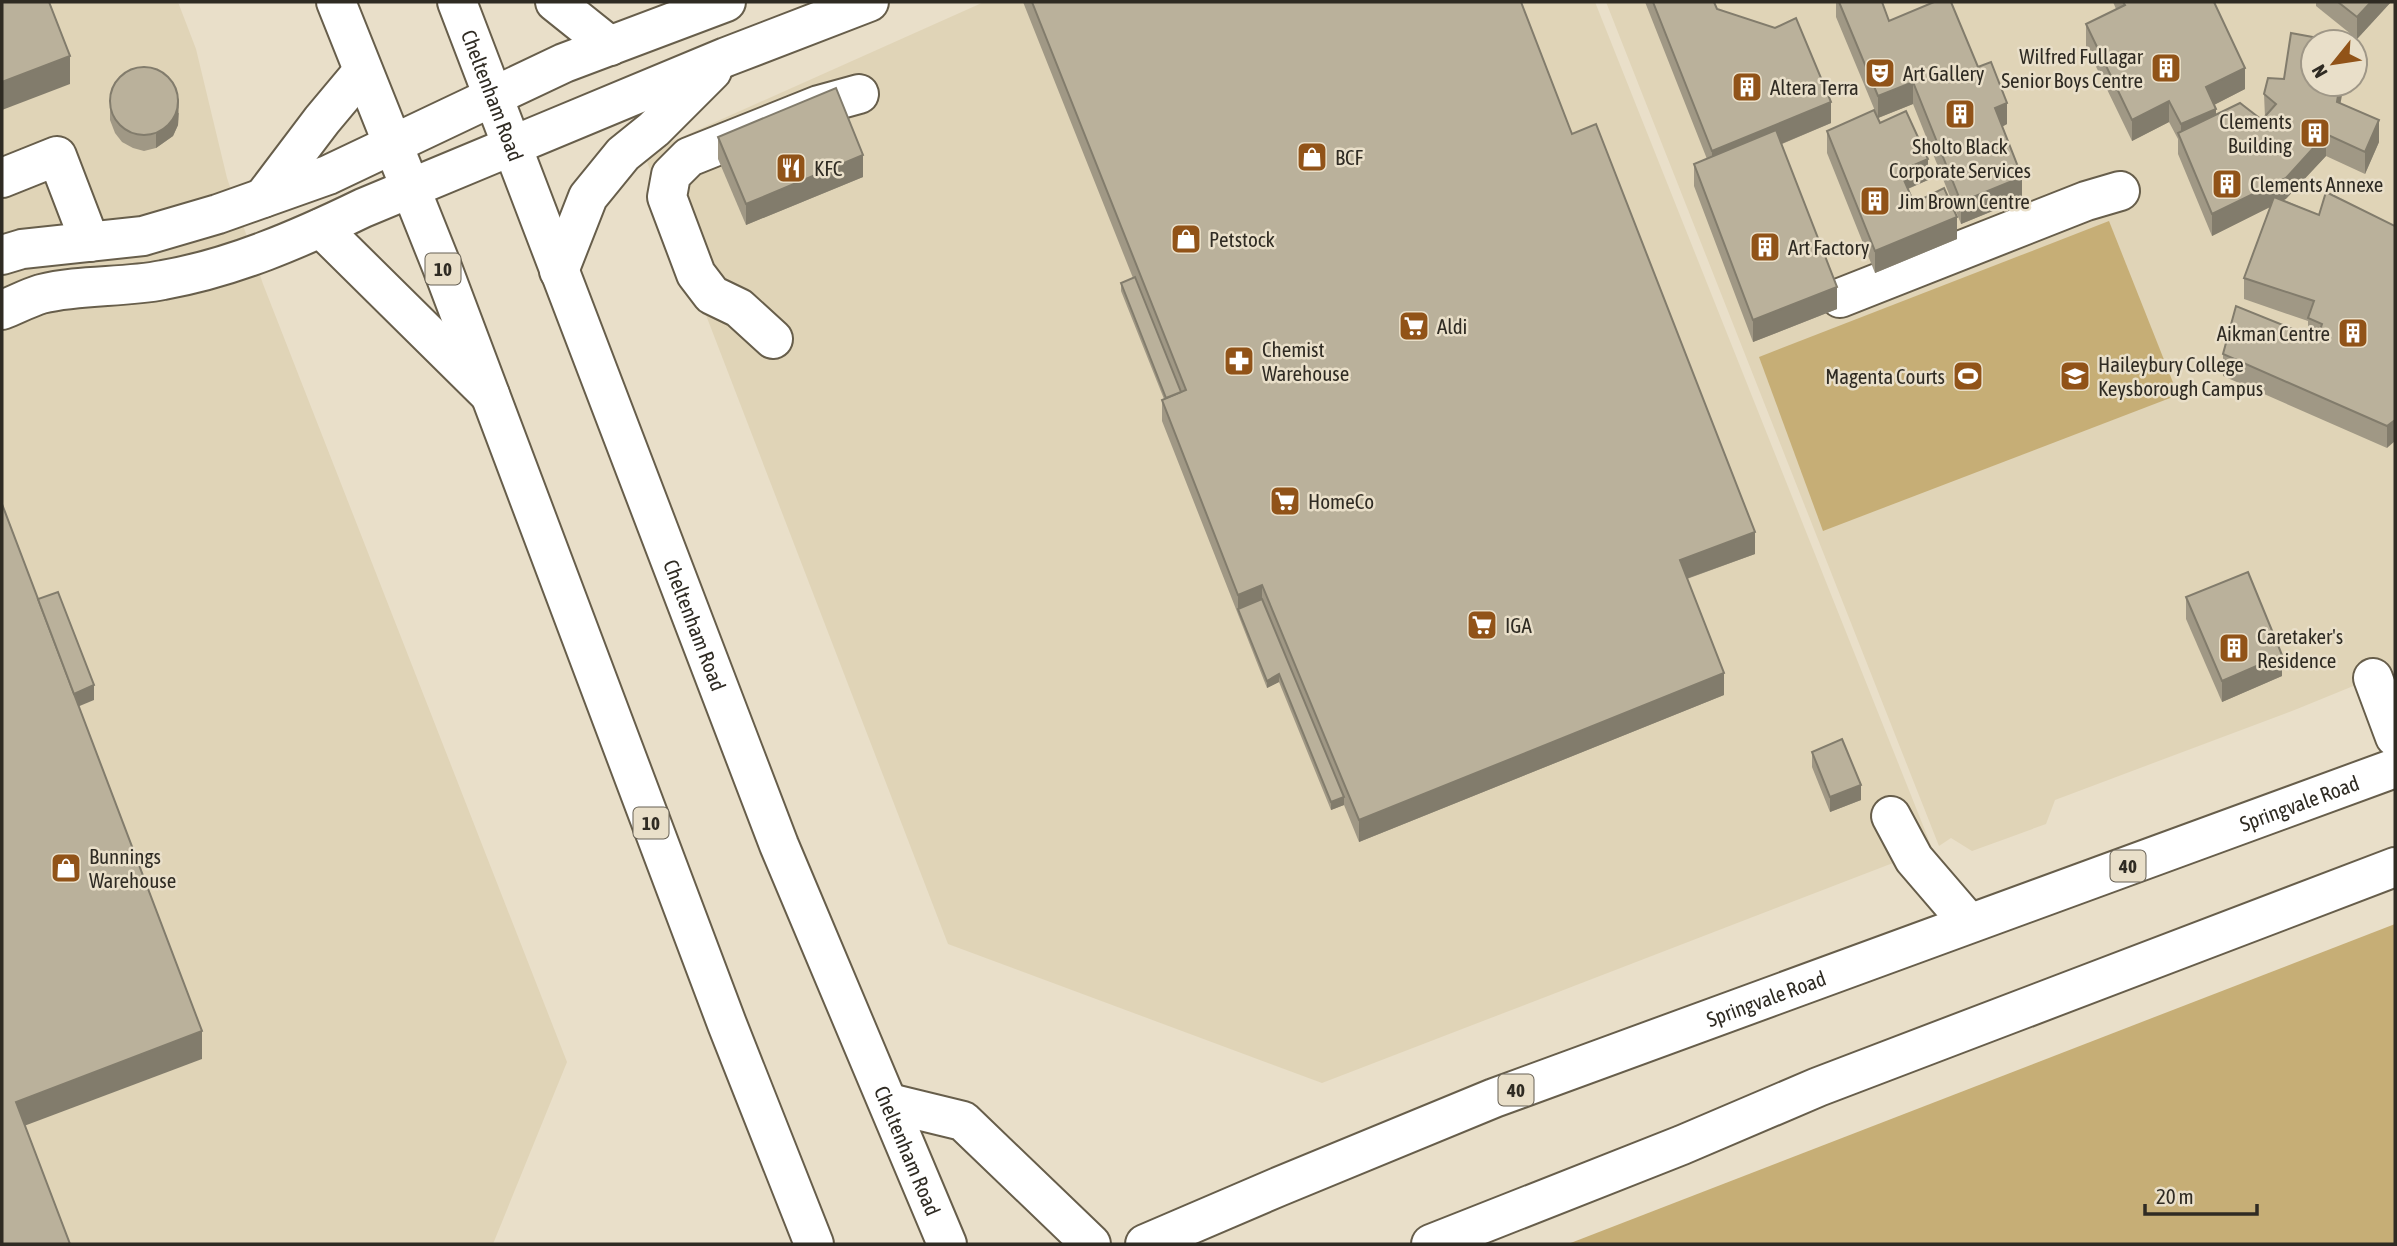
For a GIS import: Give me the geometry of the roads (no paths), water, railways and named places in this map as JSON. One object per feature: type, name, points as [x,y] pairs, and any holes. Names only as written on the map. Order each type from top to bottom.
[{"type":"main road","name":"10","points":[[336,2],[442,267],[727,1024],[814,1244]]},
{"type":"main road","name":"Cheltenham Road","points":[[457,2],[779,845],[947,1244]]},
{"type":"main road","points":[[555,2],[610,46]]},
{"type":"main road","points":[[2,310],[41,294],[161,281],[213,270],[321,228],[511,145],[726,57],[869,2]]},
{"type":"main road","points":[[2,255],[22,249],[143,236],[328,175],[564,64],[707,5]]},
{"type":"main road","points":[[559,271],[589,197],[623,154],[653,129],[726,57]]},
{"type":"main road","points":[[263,198],[363,71]]},
{"type":"main road","points":[[773,339],[739,308],[712,295],[695,274],[667,197],[671,175],[689,157],[820,105],[859,94]]},
{"type":"main road","points":[[2,178],[57,156],[90,242]]},
{"type":"main road","points":[[1840,298],[2086,201],[2120,191]]},
{"type":"main road","points":[[321,228],[489,396]]},
{"type":"main road","points":[[2373,678],[2395,737]]},
{"type":"main road","name":"Springvale Road","points":[[1145,1244],[1278,1186],[1494,1098],[2395,768]]},
{"type":"main road","points":[[1891,816],[1914,859],[1969,923]]},
{"type":"main road","points":[[1432,1244],[1682,1145],[1818,1087],[2395,867]]},
{"type":"main road","points":[[889,1103],[963,1121],[1091,1244]]},
{"type":"place","name":"Wilfred Fullagar Senior Boys Centre","points":[[2166,68]]},
{"type":"place","name":"Art Gallery","points":[[1880,73]]},
{"type":"place","name":"Altera Terra","points":[[1747,87]]},
{"type":"place","name":"Sholto Black Corporate Services","points":[[1960,114]]},
{"type":"place","name":"Clements Building","points":[[2315,133]]},
{"type":"place","name":"BCF","points":[[1312,157]]},
{"type":"place","name":"KFC","points":[[791,168]]},
{"type":"place","name":"Clements Annexe","points":[[2227,184]]},
{"type":"place","name":"Jim Brown Centre","points":[[1875,201]]},
{"type":"place","name":"Petstock","points":[[1186,239]]},
{"type":"place","name":"Art Factory","points":[[1765,247]]},
{"type":"place","name":"Aldi","points":[[1414,326]]},
{"type":"place","name":"Aikman Centre","points":[[2353,333]]},
{"type":"place","name":"Chemist Warehouse","points":[[1239,361]]},
{"type":"place","name":"Magenta Courts","points":[[1968,376]]},
{"type":"place","name":"Haileybury College Keysborough Campus","points":[[2075,376]]},
{"type":"place","name":"HomeCo","points":[[1285,501]]},
{"type":"place","name":"IGA","points":[[1482,625]]},
{"type":"place","name":"Caretaker's Residence","points":[[2234,648]]},
{"type":"place","name":"Bunnings Warehouse","points":[[66,868]]}]
